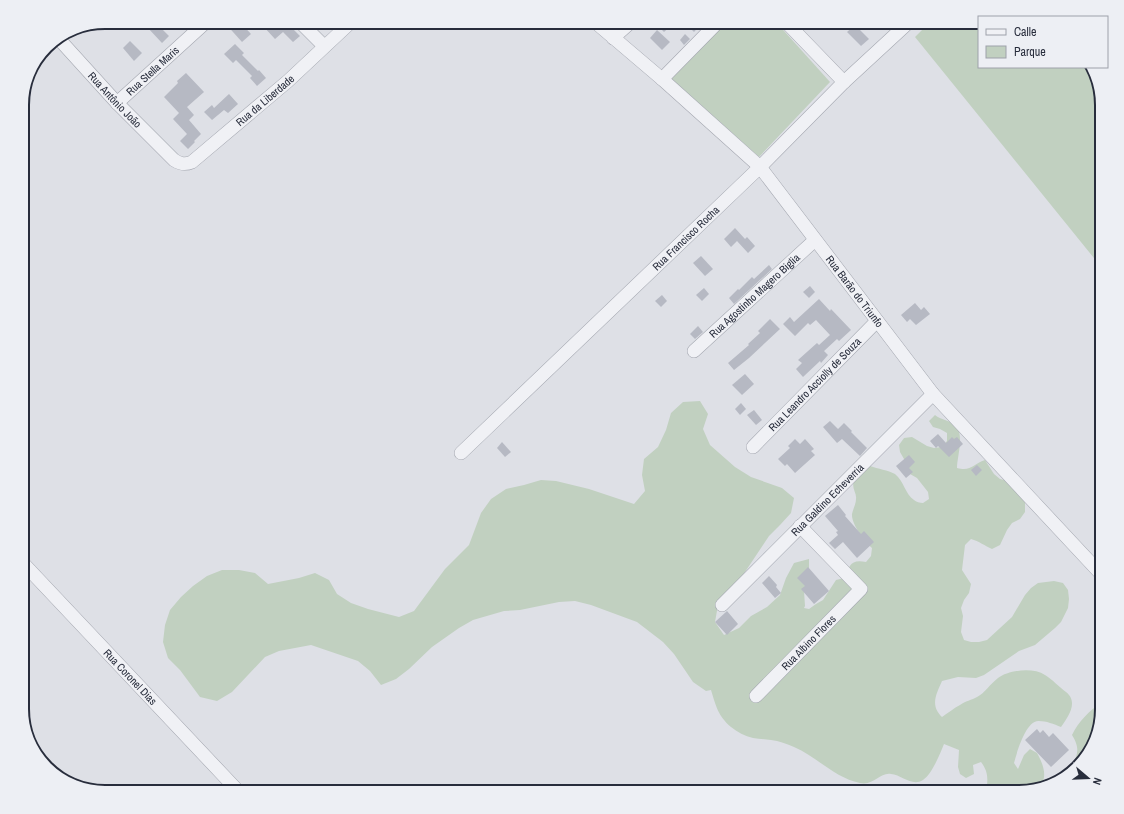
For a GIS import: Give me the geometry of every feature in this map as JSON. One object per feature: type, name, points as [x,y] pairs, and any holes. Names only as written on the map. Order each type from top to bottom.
[{"type":"street","name":"Rua Stella Maris","points":[[117,103],[198,29]]},
{"type":"street","points":[[307,29],[324,46]]},
{"type":"street","name":"Rua da Liberdade","points":[[174,160],[183,164],[192,162],[288,81],[343,29]]},
{"type":"street","name":"Rua Barão do Triunfo","points":[[603,29],[760,166],[933,394],[1095,568]]},
{"type":"street","points":[[613,38],[623,29]]},
{"type":"street","points":[[662,79],[711,29]]},
{"type":"street","points":[[793,29],[844,82]]},
{"type":"street","name":"Rua Francisco Rocha","points":[[461,453],[760,166],[844,82],[902,29]]},
{"type":"street","name":"Rua Antônio João","points":[[62,43],[117,103],[174,160]]},
{"type":"street","name":"Rua Agostinho Magero Biglia","points":[[694,351],[815,240]]},
{"type":"street","name":"Rua Leandro Acciolly de Souza","points":[[753,447],[877,321]]},
{"type":"street","name":"Rua Galdino Echeverria","points":[[722,605],[933,394]]},
{"type":"street","name":"Rua Albino Flores","points":[[756,696],[861,590],[800,526]]},
{"type":"street","name":"Rua Coronel Dias","points":[[29,570],[232,785]]},
{"type":"green space","points":[[717,29],[782,29],[830,82],[759,157],[669,77]]},
{"type":"green space","points":[[923,29],[978,29],[978,68],[1085,68],[1091,80],[1095,100],[1095,259],[915,37]]},
{"type":"green space","points":[[700,401],[708,414],[703,429],[710,445],[735,467],[751,477],[782,488],[794,498],[791,513],[769,536],[741,578],[718,605],[715,622],[724,635],[739,628],[751,616],[767,607],[780,595],[786,578],[794,563],[809,559],[809,575],[804,591],[804,608],[809,609],[823,600],[836,580],[844,578],[851,564],[861,561],[866,562],[871,556],[872,548],[859,532],[852,518],[856,503],[853,484],[855,479],[870,466],[895,474],[908,494],[919,503],[923,503],[929,499],[928,492],[917,478],[910,474],[900,452],[899,445],[904,438],[912,437],[927,446],[934,448],[942,447],[947,441],[947,433],[933,427],[929,421],[935,415],[953,423],[958,429],[960,434],[960,446],[957,468],[966,469],[985,460],[994,474],[1000,479],[1008,481],[1023,495],[1025,512],[1020,519],[1012,523],[1000,545],[992,549],[971,539],[965,545],[962,570],[971,584],[969,593],[961,608],[963,616],[961,632],[964,640],[979,642],[987,640],[1012,617],[1025,595],[1038,583],[1054,581],[1063,583],[1068,590],[1068,608],[1061,622],[1035,645],[1019,651],[984,675],[976,678],[958,677],[942,681],[936,695],[935,704],[938,713],[942,717],[953,709],[980,695],[1003,675],[1015,671],[1028,670],[1045,675],[1070,696],[1072,700],[1071,710],[1061,727],[1047,722],[1034,722],[1026,731],[1014,763],[1018,769],[1024,755],[1030,749],[1037,753],[1044,773],[1043,781],[1019,785],[987,785],[987,773],[981,762],[973,765],[974,774],[966,778],[960,774],[958,767],[959,750],[944,744],[930,773],[919,782],[911,781],[891,774],[883,775],[869,783],[860,783],[842,777],[794,747],[777,741],[750,737],[736,731],[720,715],[711,690],[706,691],[693,682],[674,654],[663,642],[637,622],[591,605],[575,601],[559,602],[520,610],[504,611],[473,620],[432,647],[396,679],[381,685],[370,671],[358,661],[311,645],[279,651],[265,657],[232,692],[217,701],[200,697],[180,670],[168,658],[163,642],[165,625],[170,610],[193,586],[207,576],[222,570],[239,570],[255,573],[268,584],[299,578],[315,573],[329,580],[337,594],[351,603],[399,617],[414,611],[445,569],[469,545],[481,513],[491,499],[506,489],[541,480],[556,481],[589,489],[634,504],[645,491],[642,475],[644,459],[658,447],[666,430],[671,413],[683,402]]},
{"type":"green space","points":[[1095,707],[1094,724],[1091,734],[1082,751],[1076,758],[1077,745],[1072,735],[1085,717]]},
{"type":"building","points":[[149,29],[162,29],[169,36],[162,43]]},
{"type":"building","points":[[230,29],[246,29],[251,34],[242,42]]},
{"type":"building","points":[[266,29],[293,29],[300,36],[293,42],[283,32],[275,39]]},
{"type":"building","points":[[850,29],[859,29],[869,39],[861,46],[847,32]]},
{"type":"building","points":[[657,30],[670,42],[662,50],[650,38]]},
{"type":"building","points":[[685,34],[690,39],[684,45],[680,40]]},
{"type":"building","points":[[130,41],[142,53],[134,61],[123,48]]},
{"type":"building","points":[[235,44],[244,53],[242,55],[266,78],[257,86],[250,78],[252,76],[236,60],[233,63],[224,54]]},
{"type":"building","points":[[186,73],[204,92],[187,107],[194,115],[189,120],[201,134],[188,149],[180,141],[187,134],[173,119],[179,113],[164,97],[178,83],[177,81]]},
{"type":"building","points":[[229,94],[238,104],[228,113],[224,110],[212,120],[204,112],[212,105],[214,108]]},
{"type":"building","points":[[735,228],[745,239],[747,237],[755,246],[748,253],[737,241],[731,247],[724,239]]},
{"type":"building","points":[[701,256],[713,269],[705,276],[693,263]]},
{"type":"building","points":[[769,265],[772,269],[734,304],[729,298],[752,277],[754,279]]},
{"type":"building","points":[[810,286],[815,292],[809,298],[803,292]]},
{"type":"building","points":[[704,288],[709,294],[702,301],[696,295]]},
{"type":"building","points":[[662,295],[667,301],[661,307],[655,301]]},
{"type":"building","points":[[819,299],[851,330],[839,341],[837,339],[824,351],[828,355],[821,363],[820,361],[803,377],[796,369],[802,363],[798,360],[817,343],[819,345],[830,335],[816,320],[810,325],[808,323],[795,336],[783,324],[790,317],[794,322]]},
{"type":"building","points":[[915,303],[921,310],[924,307],[930,314],[916,325],[910,319],[907,322],[901,315]]},
{"type":"building","points":[[770,319],[780,329],[734,370],[728,363],[749,345],[748,344],[760,333],[758,331]]},
{"type":"building","points":[[698,326],[703,332],[695,339],[690,334]]},
{"type":"building","points":[[745,374],[754,384],[742,395],[732,385]]},
{"type":"building","points":[[741,403],[746,409],[740,415],[735,409]]},
{"type":"building","points":[[754,410],[762,420],[756,425],[747,415]]},
{"type":"building","points":[[830,421],[838,429],[844,423],[867,448],[860,456],[842,439],[837,443],[823,427]]},
{"type":"building","points":[[938,434],[946,443],[952,437],[954,439],[957,437],[963,444],[949,457],[938,446],[936,448],[930,441]]},
{"type":"building","points":[[795,439],[800,444],[805,439],[814,449],[811,451],[815,455],[795,473],[787,464],[785,466],[778,459],[790,448],[788,446]]},
{"type":"building","points":[[502,442],[511,452],[505,457],[497,448]]},
{"type":"building","points":[[909,455],[915,462],[909,468],[913,472],[906,478],[896,466]]},
{"type":"building","points":[[977,465],[982,470],[976,476],[971,470]]},
{"type":"building","points":[[838,505],[846,515],[845,516],[861,534],[864,531],[874,542],[857,558],[843,542],[835,549],[829,543],[838,535],[836,532],[838,531],[825,516]]},
{"type":"building","points":[[808,567],[829,591],[814,604],[801,589],[805,586],[797,578]]},
{"type":"building","points":[[769,576],[777,585],[776,587],[781,593],[775,598],[762,583]]},
{"type":"building","points":[[727,611],[738,624],[727,635],[715,622]]},
{"type":"building","points":[[1037,729],[1040,733],[1043,730],[1049,737],[1053,733],[1069,750],[1051,767],[1025,740]]}]
